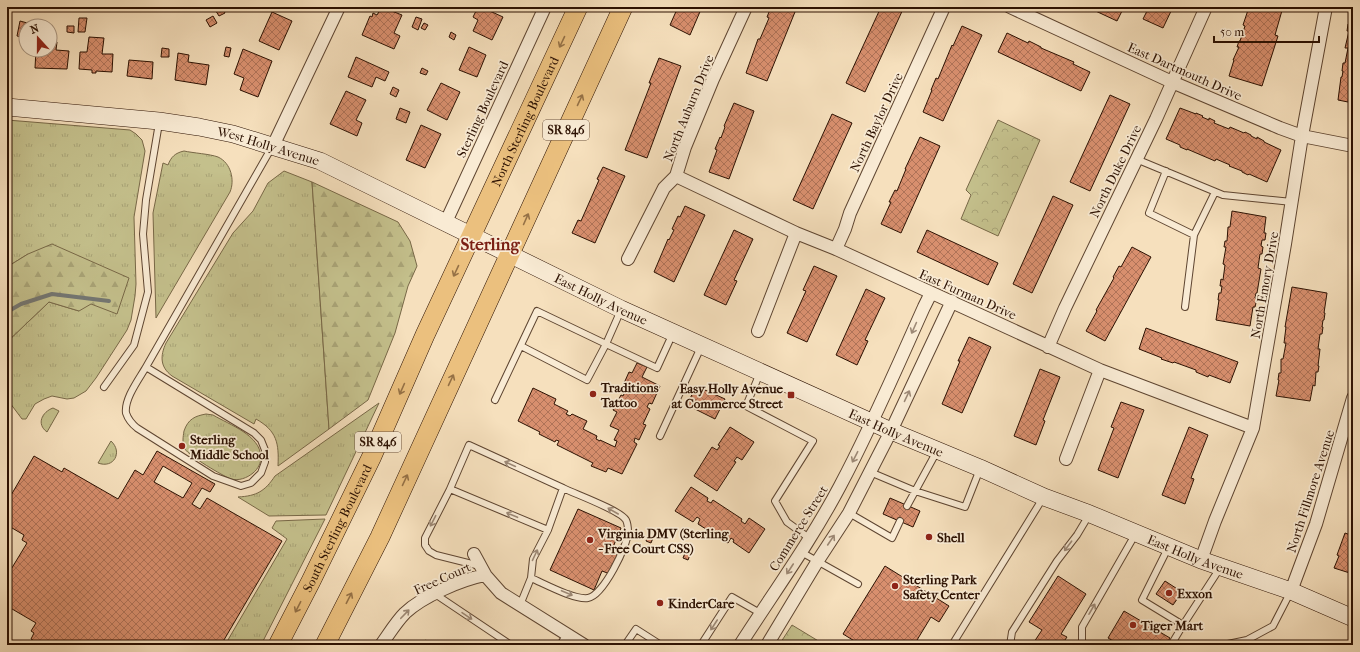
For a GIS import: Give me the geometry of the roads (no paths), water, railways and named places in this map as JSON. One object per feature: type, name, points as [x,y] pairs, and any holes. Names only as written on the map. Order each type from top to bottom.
[{"type":"main road","name":"North Sterling Boulevard","points":[[472,235],[578,7]]},
{"type":"main road","name":"SR 846","points":[[325,645],[380,537],[623,7]]},
{"type":"main road","name":"South Sterling Boulevard","points":[[278,645],[372,456],[425,335],[472,235]]},
{"type":"street","points":[[273,146],[339,7]]},
{"type":"street","name":"Sterling Boulevard","points":[[445,224],[545,7]]},
{"type":"street","name":"North Auburn Drive","points":[[628,259],[664,188],[676,176],[685,147],[713,79],[746,7]]},
{"type":"street","name":"North Baylor Drive","points":[[836,249],[850,213],[944,7]]},
{"type":"street","name":"East Dartmouth Drive","points":[[1010,7],[1172,82],[1302,136],[1353,146]]},
{"type":"street","name":"North Duke Drive","points":[[1048,347],[1206,7]]},
{"type":"street","name":"North Emory Drive","points":[[1201,560],[1215,521],[1253,428],[1302,136],[1326,7]]},
{"type":"street","name":"West Holly Avenue","points":[[7,107],[159,121],[233,134],[320,161],[445,224],[472,235],[510,254]]},
{"type":"street","name":"East Furman Drive","points":[[676,176],[796,233],[836,249],[1100,370],[1253,428]]},
{"type":"street","points":[[758,331],[796,233]]},
{"type":"street","name":"East Holly Avenue","points":[[510,254],[621,309],[890,431],[980,468],[1044,497],[1090,514],[1201,560],[1291,592],[1353,618]]},
{"type":"street","name":"Commerce Street","points":[[740,645],[801,552],[840,486],[873,422],[931,293]]},
{"type":"street","points":[[767,645],[816,562],[849,513],[952,302]]},
{"type":"street","points":[[1066,458],[1100,370]]},
{"type":"street","name":"North Fillmore Avenue","points":[[1291,592],[1316,524],[1353,398]]},
{"type":"street","name":"Free Court","points":[[474,554],[482,570],[501,593],[584,645]]},
{"type":"street","name":"Free Court","points":[[381,645],[405,613],[421,601],[466,580],[482,570]]},
{"type":"lane","points":[[104,387],[134,345],[148,292],[143,234],[146,200],[159,121]]},
{"type":"lane","points":[[146,367],[254,433],[260,440],[265,450],[265,462],[260,473],[251,483],[241,486],[213,476],[136,428],[130,421],[126,412],[127,400],[273,146]]},
{"type":"lane","points":[[1136,159],[1223,195],[1292,202]]},
{"type":"lane","points":[[1166,171],[1149,212],[1194,236]]},
{"type":"lane","points":[[1185,307],[1194,236],[1215,192]]},
{"type":"lane","points":[[521,346],[587,380],[606,344],[621,309]]},
{"type":"lane","points":[[495,400],[537,311],[657,368],[673,332]]},
{"type":"lane","points":[[660,436],[702,345]]},
{"type":"lane","points":[[760,372],[746,406],[813,441],[775,501],[787,522],[809,538]]},
{"type":"lane","points":[[482,570],[436,555],[429,551],[425,545],[425,538],[450,489],[468,445],[615,511],[626,519],[628,532],[623,549],[609,579],[601,590],[590,598],[577,598],[531,578]]},
{"type":"lane","points":[[907,506],[938,451]]},
{"type":"lane","points":[[870,472],[915,491],[965,507],[980,468]]},
{"type":"lane","points":[[520,605],[531,578],[533,559],[548,530],[563,488]]},
{"type":"lane","points":[[450,489],[548,530]]},
{"type":"lane","points":[[952,645],[1044,497]]},
{"type":"lane","points":[[849,513],[892,538],[900,521]]},
{"type":"lane","points":[[1010,645],[1012,632],[1056,561],[1077,535],[1090,514]]},
{"type":"lane","points":[[1082,645],[1082,627],[1136,533]]},
{"type":"lane","points":[[1169,546],[1142,600],[1183,625]]},
{"type":"lane","points":[[801,552],[816,562],[858,584]]},
{"type":"lane","points":[[1171,645],[1221,567]]},
{"type":"lane","points":[[1223,645],[1247,640],[1273,626],[1291,592]]},
{"type":"lane","points":[[435,594],[511,645]]},
{"type":"lane","points":[[701,645],[732,597],[760,613]]},
{"type":"lane","points":[[625,645],[636,629],[661,645]]},
{"type":"lane","points":[[560,645],[567,634]]},
{"type":"waterway","points":[[7,312],[21,304],[52,294],[109,301]]},
{"type":"place","name":"Traditions Tattoo","points":[[593,394]]},
{"type":"place","name":"Easy Holly Avenue at Commerce Street","points":[[791,395]]},
{"type":"place","name":"Sterling Middle School","points":[[182,446]]},
{"type":"place","name":"Shell","points":[[929,537]]},
{"type":"place","name":"Virginia DMV (Sterling - Free Court CSS)","points":[[590,540]]},
{"type":"place","name":"Sterling Park Safety Center","points":[[895,586]]},
{"type":"place","name":"Exxon","points":[[1169,593]]},
{"type":"place","name":"KinderCare","points":[[660,603]]},
{"type":"place","name":"Tiger Mart","points":[[1133,625]]},
{"type":"district","name":"Sterling","points":[[490,244]]}]
